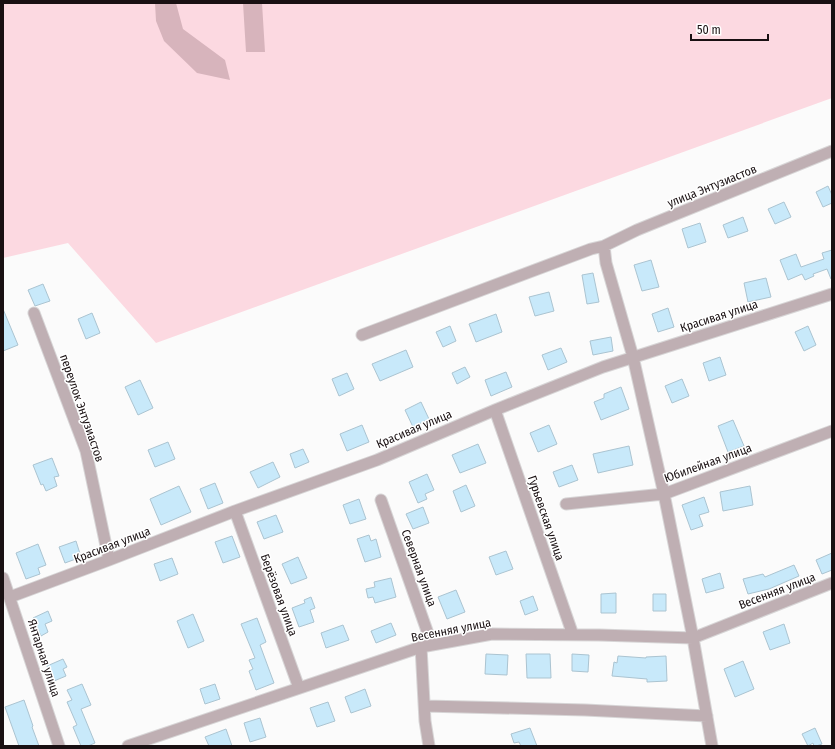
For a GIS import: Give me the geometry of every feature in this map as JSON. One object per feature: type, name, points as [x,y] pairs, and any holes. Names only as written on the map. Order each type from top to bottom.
[{"type":"street","name":"улица Энтузиастов","points":[[362,336],[591,249],[604,246],[637,230],[832,151]]},
{"type":"street","points":[[604,246],[606,263],[633,357],[664,494],[693,638],[712,746]]},
{"type":"street","name":"Красивая улица","points":[[10,597],[235,510],[377,460],[495,410],[603,367],[832,294]]},
{"type":"street","name":"переулок Энтузиастов","points":[[34,313],[86,451],[109,560]]},
{"type":"street","name":"Гурьевская улица","points":[[495,410],[573,635]]},
{"type":"street","name":"Юбилейная улица","points":[[566,504],[664,494],[832,431]]},
{"type":"street","name":"Северная улица","points":[[381,500],[427,646],[425,721],[430,746]]},
{"type":"street","name":"Берёзовая улица","points":[[235,510],[299,688]]},
{"type":"street","name":"Янтарная улица","points":[[3,578],[60,746]]},
{"type":"street","name":"Весенняя улица","points":[[128,746],[427,646],[492,634],[693,638],[832,584]]},
{"type":"street","points":[[425,706],[585,710],[707,716]]},
{"type":"shaded area","points":[[3,3],[832,3],[832,98],[156,343],[68,243],[3,258]]},
{"type":"shaded area","points":[[155,3],[176,3],[183,29],[225,60],[230,80],[197,73],[164,41],[156,21]]},
{"type":"shaded area","points":[[243,3],[262,3],[265,52],[246,52]]},
{"type":"building","points":[[828,186],[832,195],[832,203],[823,207],[816,192]]},
{"type":"building","points":[[784,202],[791,217],[775,224],[768,209]]},
{"type":"building","points":[[743,217],[748,231],[728,238],[723,225]]},
{"type":"building","points":[[700,223],[706,242],[688,248],[682,229]]},
{"type":"building","points":[[832,250],[832,279],[827,269],[813,274],[814,276],[805,280],[802,274],[788,280],[780,260],[796,254],[801,267],[824,259],[822,253]]},
{"type":"building","points":[[651,260],[659,287],[642,291],[634,265]]},
{"type":"building","points":[[593,273],[599,302],[587,304],[582,275]]},
{"type":"building","points":[[766,278],[771,297],[748,302],[744,283]]},
{"type":"building","points":[[43,284],[50,301],[35,306],[28,290]]},
{"type":"building","points":[[549,292],[554,311],[535,316],[529,297]]},
{"type":"building","points":[[668,308],[674,327],[658,332],[652,314]]},
{"type":"building","points":[[3,309],[18,345],[3,351]]},
{"type":"building","points":[[92,313],[100,333],[86,339],[78,319]]},
{"type":"building","points":[[496,314],[502,332],[476,342],[469,324]]},
{"type":"building","points":[[450,326],[456,341],[443,347],[436,332]]},
{"type":"building","points":[[808,326],[816,345],[804,351],[795,332]]},
{"type":"building","points":[[611,337],[613,351],[593,355],[590,341]]},
{"type":"building","points":[[561,348],[567,362],[548,370],[542,355]]},
{"type":"building","points":[[406,350],[413,367],[380,381],[372,364]]},
{"type":"building","points":[[720,357],[726,375],[709,381],[703,363]]},
{"type":"building","points":[[465,367],[470,377],[457,384],[452,373]]},
{"type":"building","points":[[506,372],[512,387],[491,396],[485,380]]},
{"type":"building","points":[[347,373],[354,389],[339,396],[332,379]]},
{"type":"building","points":[[682,379],[689,396],[672,403],[665,386]]},
{"type":"building","points":[[140,380],[153,408],[138,415],[125,387]]},
{"type":"building","points":[[621,387],[629,409],[601,420],[594,402],[604,398],[604,394]]},
{"type":"building","points":[[421,402],[429,419],[413,427],[405,410]]},
{"type":"building","points":[[733,420],[744,446],[728,452],[718,426]]},
{"type":"building","points":[[362,425],[369,442],[347,451],[340,434]]},
{"type":"building","points":[[549,425],[557,444],[538,452],[530,433]]},
{"type":"building","points":[[168,442],[175,459],[155,467],[148,450]]},
{"type":"building","points":[[478,444],[486,463],[460,473],[452,455]]},
{"type":"building","points":[[629,446],[633,465],[598,473],[593,454]]},
{"type":"building","points":[[303,449],[309,462],[295,468],[290,454]]},
{"type":"building","points":[[52,458],[59,476],[54,477],[57,486],[46,491],[43,484],[41,485],[33,465]]},
{"type":"building","points":[[273,462],[280,477],[258,488],[250,472]]},
{"type":"building","points":[[572,465],[578,480],[559,487],[553,472]]},
{"type":"building","points":[[427,474],[434,490],[425,494],[427,499],[418,503],[409,482]]},
{"type":"building","points":[[215,483],[223,503],[208,509],[200,489]]},
{"type":"building","points":[[466,485],[475,506],[461,512],[453,491]]},
{"type":"building","points":[[179,486],[191,512],[161,525],[150,499]]},
{"type":"building","points":[[750,486],[753,505],[723,511],[720,492]]},
{"type":"building","points":[[704,497],[709,512],[699,515],[703,526],[691,530],[682,505]]},
{"type":"building","points":[[359,499],[366,519],[350,524],[343,505]]},
{"type":"building","points":[[423,507],[429,523],[413,529],[406,514]]},
{"type":"building","points":[[276,515],[283,532],[264,539],[257,522]]},
{"type":"building","points":[[369,535],[371,541],[376,539],[381,557],[365,562],[357,539]]},
{"type":"building","points":[[232,536],[240,557],[223,563],[215,542]]},
{"type":"building","points":[[76,541],[81,557],[65,563],[59,547]]},
{"type":"building","points":[[38,544],[46,565],[38,568],[40,574],[26,579],[16,553]]},
{"type":"building","points":[[506,551],[513,569],[496,575],[489,557]]},
{"type":"building","points":[[832,553],[832,570],[822,574],[816,560]]},
{"type":"building","points":[[298,557],[307,578],[291,584],[282,564]]},
{"type":"building","points":[[172,558],[178,574],[160,581],[154,564]]},
{"type":"building","points":[[794,565],[799,576],[769,589],[748,594],[743,579],[763,574],[765,577]]},
{"type":"building","points":[[720,573],[724,588],[706,593],[702,579]]},
{"type":"building","points":[[391,578],[396,597],[375,603],[373,597],[368,598],[366,589],[375,587],[374,582]]},
{"type":"building","points":[[456,590],[465,612],[447,619],[438,597]]},
{"type":"building","points":[[616,593],[616,613],[601,613],[601,594]]},
{"type":"building","points":[[653,594],[666,594],[666,611],[653,611]]},
{"type":"building","points":[[533,596],[538,610],[525,615],[520,601]]},
{"type":"building","points":[[311,597],[315,608],[310,610],[314,622],[299,627],[292,608],[305,603],[304,600]]},
{"type":"building","points":[[48,611],[52,621],[45,624],[48,632],[41,636],[33,618]]},
{"type":"building","points":[[193,614],[204,641],[188,648],[177,621]]},
{"type":"building","points":[[257,618],[266,642],[260,645],[274,683],[256,690],[249,671],[253,669],[249,660],[255,658],[241,624]]},
{"type":"building","points":[[391,623],[396,635],[376,643],[371,631]]},
{"type":"building","points":[[784,624],[790,643],[770,650],[763,632]]},
{"type":"building","points":[[343,625],[349,640],[326,648],[321,633]]},
{"type":"building","points":[[486,654],[508,655],[507,675],[485,674]]},
{"type":"building","points":[[526,654],[550,654],[551,678],[527,678]]},
{"type":"building","points":[[572,654],[589,655],[588,672],[572,671]]},
{"type":"building","points":[[618,656],[646,658],[666,656],[667,681],[647,682],[647,679],[612,676],[614,662],[617,663]]},
{"type":"building","points":[[63,659],[67,667],[63,669],[66,676],[54,681],[47,666]]},
{"type":"building","points":[[743,661],[754,689],[735,697],[724,669]]},
{"type":"building","points":[[82,684],[91,705],[81,709],[95,743],[88,746],[81,746],[73,727],[77,725],[67,702],[72,700],[67,690]]},
{"type":"building","points":[[215,684],[220,699],[205,704],[200,689]]},
{"type":"building","points":[[365,689],[371,706],[351,713],[345,697]]},
{"type":"building","points":[[24,700],[39,746],[19,746],[5,707]]},
{"type":"building","points":[[328,702],[335,721],[317,727],[310,708]]},
{"type":"building","points":[[260,718],[266,737],[250,742],[244,723]]},
{"type":"building","points":[[530,728],[537,746],[521,746],[519,742],[514,743],[511,734]]},
{"type":"building","points":[[815,728],[822,744],[814,746],[813,743],[808,746],[802,734]]},
{"type":"building","points":[[226,729],[232,746],[209,746],[205,737]]}]
